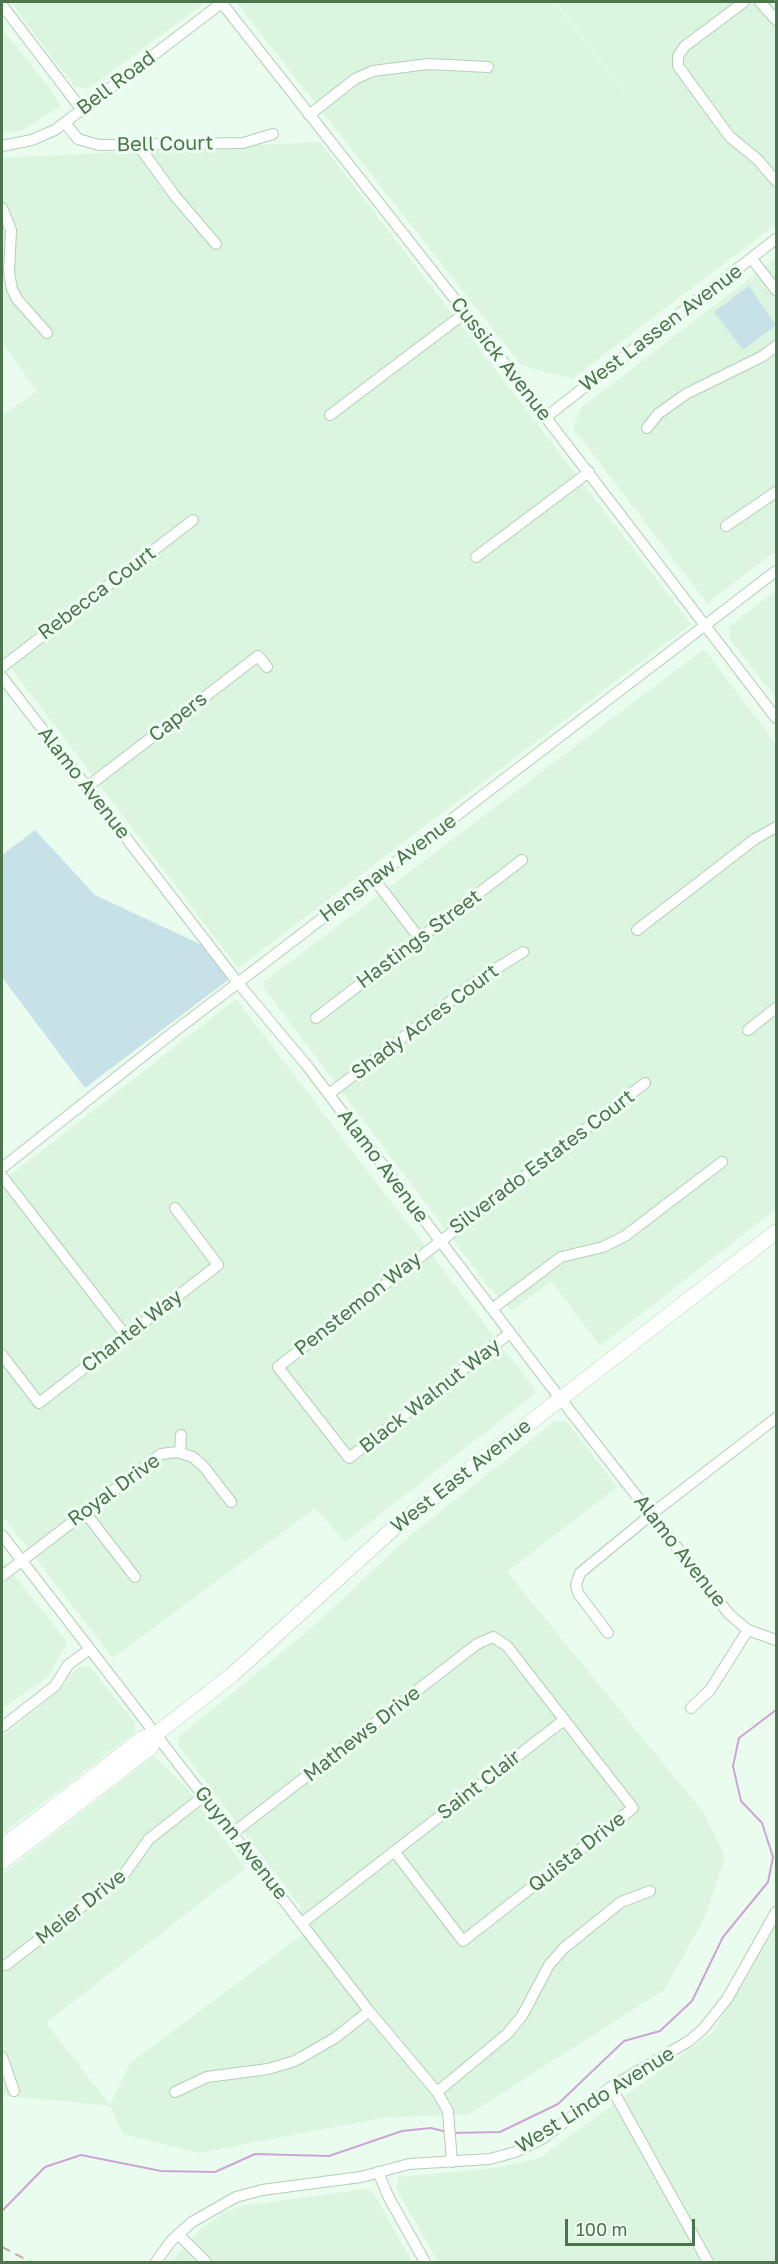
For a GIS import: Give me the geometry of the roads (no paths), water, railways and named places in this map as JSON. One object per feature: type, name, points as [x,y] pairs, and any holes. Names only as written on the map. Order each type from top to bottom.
[{"type":"main road","name":"West East Avenue","points":[[2,1847],[144,1738],[156,1734],[252,1658],[394,1527],[777,1232]]},
{"type":"main road","name":"West East Avenue","points":[[2,1862],[151,1747],[156,1734]]},
{"type":"street","name":"Bell Road","points":[[2,146],[39,138],[65,123],[222,2]]},
{"type":"street","name":"Cussick Avenue","points":[[222,2],[589,472],[777,718]]},
{"type":"street","points":[[744,2],[685,46],[678,56],[678,66],[730,137],[758,159],[777,181]]},
{"type":"street","points":[[760,2],[777,20]]},
{"type":"street","points":[[2,5],[81,110]]},
{"type":"street","points":[[309,115],[355,79],[373,71],[428,64],[488,67]]},
{"type":"street","name":"Bell Court","points":[[65,123],[74,136],[87,143],[138,145],[243,143],[273,134]]},
{"type":"street","points":[[138,145],[175,196],[216,244]]},
{"type":"street","points":[[2,208],[11,230],[9,272],[12,289],[17,299],[47,333]]},
{"type":"street","name":"West Lassen Avenue","points":[[546,417],[777,239]]},
{"type":"street","points":[[752,259],[777,290]]},
{"type":"street","points":[[330,415],[465,313]]},
{"type":"street","points":[[647,428],[658,414],[686,394],[758,359],[777,346]]},
{"type":"street","points":[[476,558],[589,472]]},
{"type":"street","points":[[726,526],[777,492]]},
{"type":"street","name":"Rebecca Court","points":[[2,667],[193,520]]},
{"type":"street","name":"Henshaw Avenue","points":[[2,1168],[238,983],[777,571]]},
{"type":"street","name":"Capers","points":[[87,787],[258,656],[267,667]]},
{"type":"street","name":"Alamo Avenue","points":[[2,677],[238,983],[329,1094],[439,1241],[729,1614],[747,1630],[777,1640]]},
{"type":"street","points":[[638,930],[755,839],[777,827]]},
{"type":"street","name":"Hastings Street","points":[[316,1018],[522,860]]},
{"type":"street","points":[[374,879],[420,939]]},
{"type":"street","name":"Shady Acres Court","points":[[329,1094],[478,980],[523,952]]},
{"type":"street","points":[[748,1030],[777,1008]]},
{"type":"street","name":"Silverado Estates Court","points":[[439,1241],[645,1083]]},
{"type":"street","points":[[492,1309],[561,1257],[603,1246],[625,1236],[722,1162]]},
{"type":"street","points":[[2,1176],[126,1336]]},
{"type":"street","name":"Chantel Way","points":[[2,1355],[39,1403],[218,1264],[174,1208]]},
{"type":"street","name":"Penstemon Way","points":[[349,1458],[278,1367],[439,1241]]},
{"type":"street","name":"Black Walnut Way","points":[[349,1458],[510,1333]]},
{"type":"street","points":[[608,1633],[578,1593],[578,1577],[652,1515],[777,1418]]},
{"type":"street","points":[[180,1452],[181,1435]]},
{"type":"street","name":"Royal Drive","points":[[2,1576],[154,1457],[168,1452],[180,1452],[199,1461],[231,1502]]},
{"type":"street","points":[[84,1512],[135,1576]]},
{"type":"street","name":"Guynn Avenue","points":[[2,1535],[369,2011],[437,2092],[449,2117],[452,2162]]},
{"type":"street","points":[[691,1708],[710,1690],[747,1630]]},
{"type":"street","name":"Quista Drive","points":[[394,1851],[463,1941],[633,1808],[507,1646],[493,1637]]},
{"type":"street","name":"Mathews Drive","points":[[233,1833],[477,1644],[493,1637]]},
{"type":"street","points":[[2,1727],[55,1686],[68,1665],[90,1649]]},
{"type":"street","name":"Saint Clair","points":[[302,1923],[564,1719]]},
{"type":"street","name":"Meier Drive","points":[[6,1965],[125,1873],[149,1839],[204,1796]]},
{"type":"street","points":[[437,2092],[507,2034],[522,2016],[546,1970],[564,1948],[621,1902],[650,1891]]},
{"type":"street","name":"West Lindo Avenue","points":[[156,2262],[178,2234],[213,2207],[244,2194],[353,2179],[409,2164],[490,2159],[524,2148],[559,2127],[611,2087],[689,2041],[704,2029],[727,1999],[777,1912]]},
{"type":"street","points":[[175,2092],[207,2077],[268,2069],[295,2061],[335,2038],[369,2011]]},
{"type":"street","points":[[2,2057],[14,2091]]},
{"type":"street","points":[[611,2087],[708,2262]]},
{"type":"street","points":[[378,2172],[389,2198],[425,2262]]},
{"type":"street","points":[[178,2234],[206,2262]]},
{"type":"waterway","points":[[452,2133],[500,2132],[558,2104],[624,2041],[660,2031],[692,2001],[723,1937],[768,1882],[773,1857],[762,1823],[741,1801],[733,1766],[739,1738],[776,1710]]},
{"type":"waterway","points":[[2,2211],[45,2167],[81,2155],[161,2171],[215,2172],[255,2154],[329,2156],[402,2131],[431,2128],[447,2132]]},
{"type":"railway","points":[[2,2247],[31,2262]]}]
